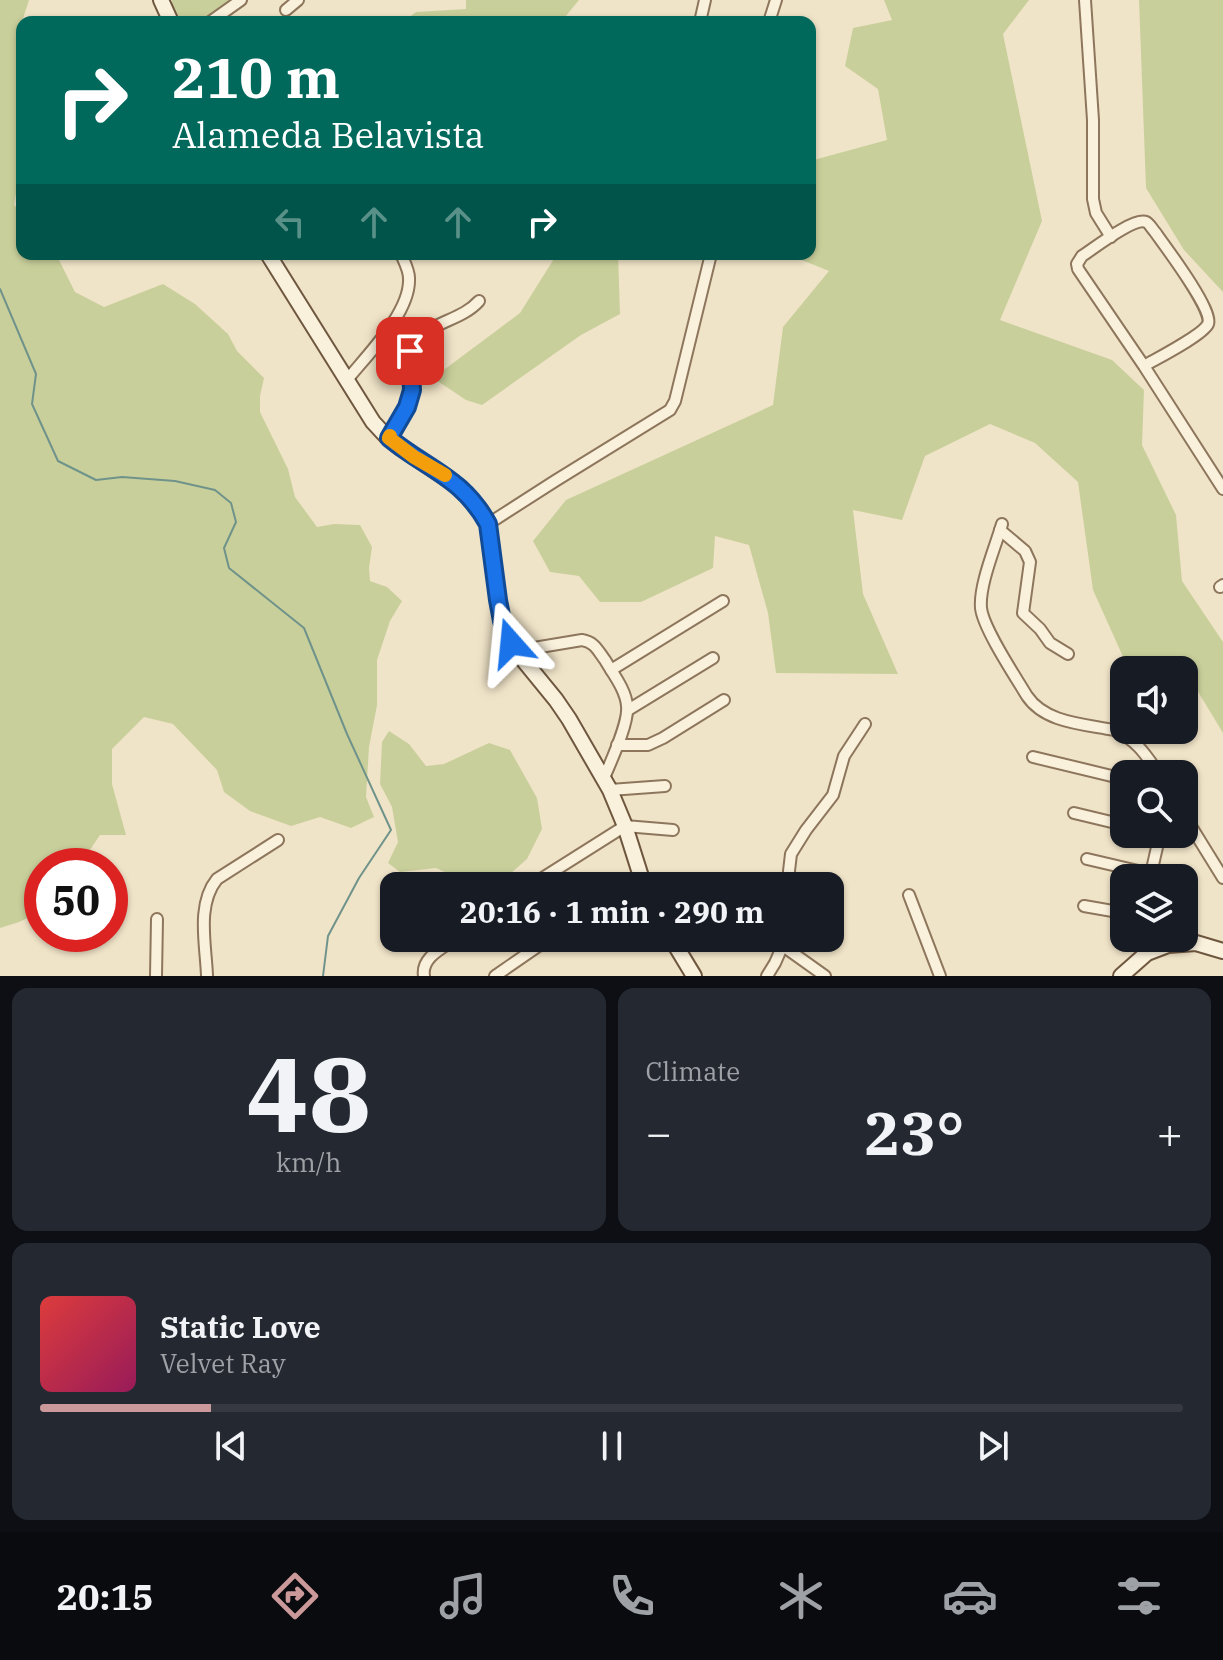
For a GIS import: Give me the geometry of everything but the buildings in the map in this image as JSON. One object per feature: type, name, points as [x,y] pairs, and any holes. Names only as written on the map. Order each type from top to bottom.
[{"type":"main road","points":[[272,260],[373,422],[389,438],[461,488],[488,524],[502,621],[516,651],[556,700],[607,784],[625,826],[636,872]]},
{"type":"main road","points":[[1121,976],[1136,960],[1168,945],[1196,943],[1223,951]]},
{"type":"main road","points":[[679,952],[694,976]]},
{"type":"street","points":[[218,16],[241,0]]},
{"type":"street","points":[[286,10],[298,0]]},
{"type":"street","points":[[1085,0],[1093,120],[1093,199],[1096,213],[1111,237]]},
{"type":"street","points":[[1144,366],[1201,332],[1209,318],[1149,224],[1136,222],[1082,256],[1077,264],[1078,269],[1223,489]]},
{"type":"street","points":[[347,380],[400,311],[408,292],[409,277],[403,260]]},
{"type":"street","points":[[488,524],[670,410],[675,401],[710,260]]},
{"type":"street","points":[[389,438],[407,407],[412,390],[410,351],[433,327],[464,314],[479,301]]},
{"type":"street","points":[[1068,654],[1050,643],[1023,613],[1030,562],[1025,551],[1001,527],[982,592],[983,617],[1027,696],[1037,708],[1050,716],[1124,734],[1141,748],[1149,760]]},
{"type":"street","points":[[611,670],[723,601]]},
{"type":"street","points":[[516,651],[582,640],[596,647],[624,695],[628,710],[607,784],[665,786]]},
{"type":"street","points":[[628,710],[713,658]]},
{"type":"street","points":[[617,745],[648,745],[724,700]]},
{"type":"street","points":[[789,872],[791,854],[833,795],[844,756],[865,724]]},
{"type":"street","points":[[1033,757],[1110,776]]},
{"type":"street","points":[[1074,813],[1110,822]]},
{"type":"street","points":[[552,872],[625,826],[673,830]]},
{"type":"street","points":[[1198,838],[1223,878]]},
{"type":"street","points":[[207,976],[203,920],[211,887],[217,879],[278,840]]},
{"type":"street","points":[[1087,859],[1110,865]]},
{"type":"street","points":[[909,895],[940,976]]},
{"type":"street","points":[[1084,906],[1110,911]]},
{"type":"street","points":[[156,976],[157,919]]},
{"type":"street","points":[[424,976],[424,964],[437,952]]},
{"type":"street","points":[[495,976],[530,952]]},
{"type":"street","points":[[767,976],[779,952]]},
{"type":"street","points":[[796,952],[825,976]]},
{"type":"green space","points":[[0,0],[29,0],[24,16],[16,16],[16,260],[59,260],[75,292],[104,307],[163,284],[195,304],[228,334],[237,351],[264,378],[260,412],[288,469],[295,497],[317,527],[360,525],[372,547],[370,581],[387,587],[402,601],[390,621],[377,660],[377,705],[369,747],[366,797],[374,817],[351,828],[320,817],[291,826],[250,811],[224,792],[217,770],[173,724],[144,717],[112,749],[112,784],[126,835],[100,835],[91,848],[24,848],[24,920],[0,928]]},
{"type":"green space","points":[[172,0],[233,0],[211,16],[177,16],[172,9]]},
{"type":"green space","points":[[466,0],[579,0],[566,16],[411,16],[416,12],[466,9]]},
{"type":"green space","points":[[884,0],[1029,0],[1003,34],[1042,221],[1000,320],[1112,360],[1144,390],[1142,445],[1176,515],[1182,581],[1223,642],[1223,733],[1198,692],[1198,656],[1123,656],[1093,590],[1078,482],[1035,443],[990,424],[925,456],[902,520],[853,510],[863,594],[898,674],[776,673],[768,613],[749,545],[715,536],[713,568],[641,602],[600,602],[579,576],[550,572],[533,541],[566,500],[773,405],[783,327],[829,271],[802,260],[816,260],[816,159],[887,140],[878,89],[845,66],[853,28],[892,20]]},
{"type":"green space","points":[[1139,0],[1223,0],[1223,292],[1184,250],[1146,188]]},
{"type":"green space","points":[[553,260],[618,260],[620,314],[581,335],[482,405],[466,400],[433,378],[520,313]]},
{"type":"green space","points":[[389,731],[409,744],[426,766],[444,764],[489,743],[510,750],[537,798],[542,829],[527,859],[512,872],[445,872],[436,868],[400,872],[388,863],[398,842],[392,807],[380,784],[382,742]]},
{"type":"waterway","points":[[0,289],[36,374],[32,404],[58,461],[96,480],[122,477],[175,481],[215,490],[231,503],[236,522],[224,548],[229,568],[304,628],[347,734],[391,830],[359,878],[328,936],[323,976]]},
{"type":"slow traffic","points":[[390,436],[399,447],[445,475]]},
{"type":"route","points":[[410,351],[412,390],[407,407],[389,438],[451,480],[481,511],[488,524],[502,621],[511,643]]}]
